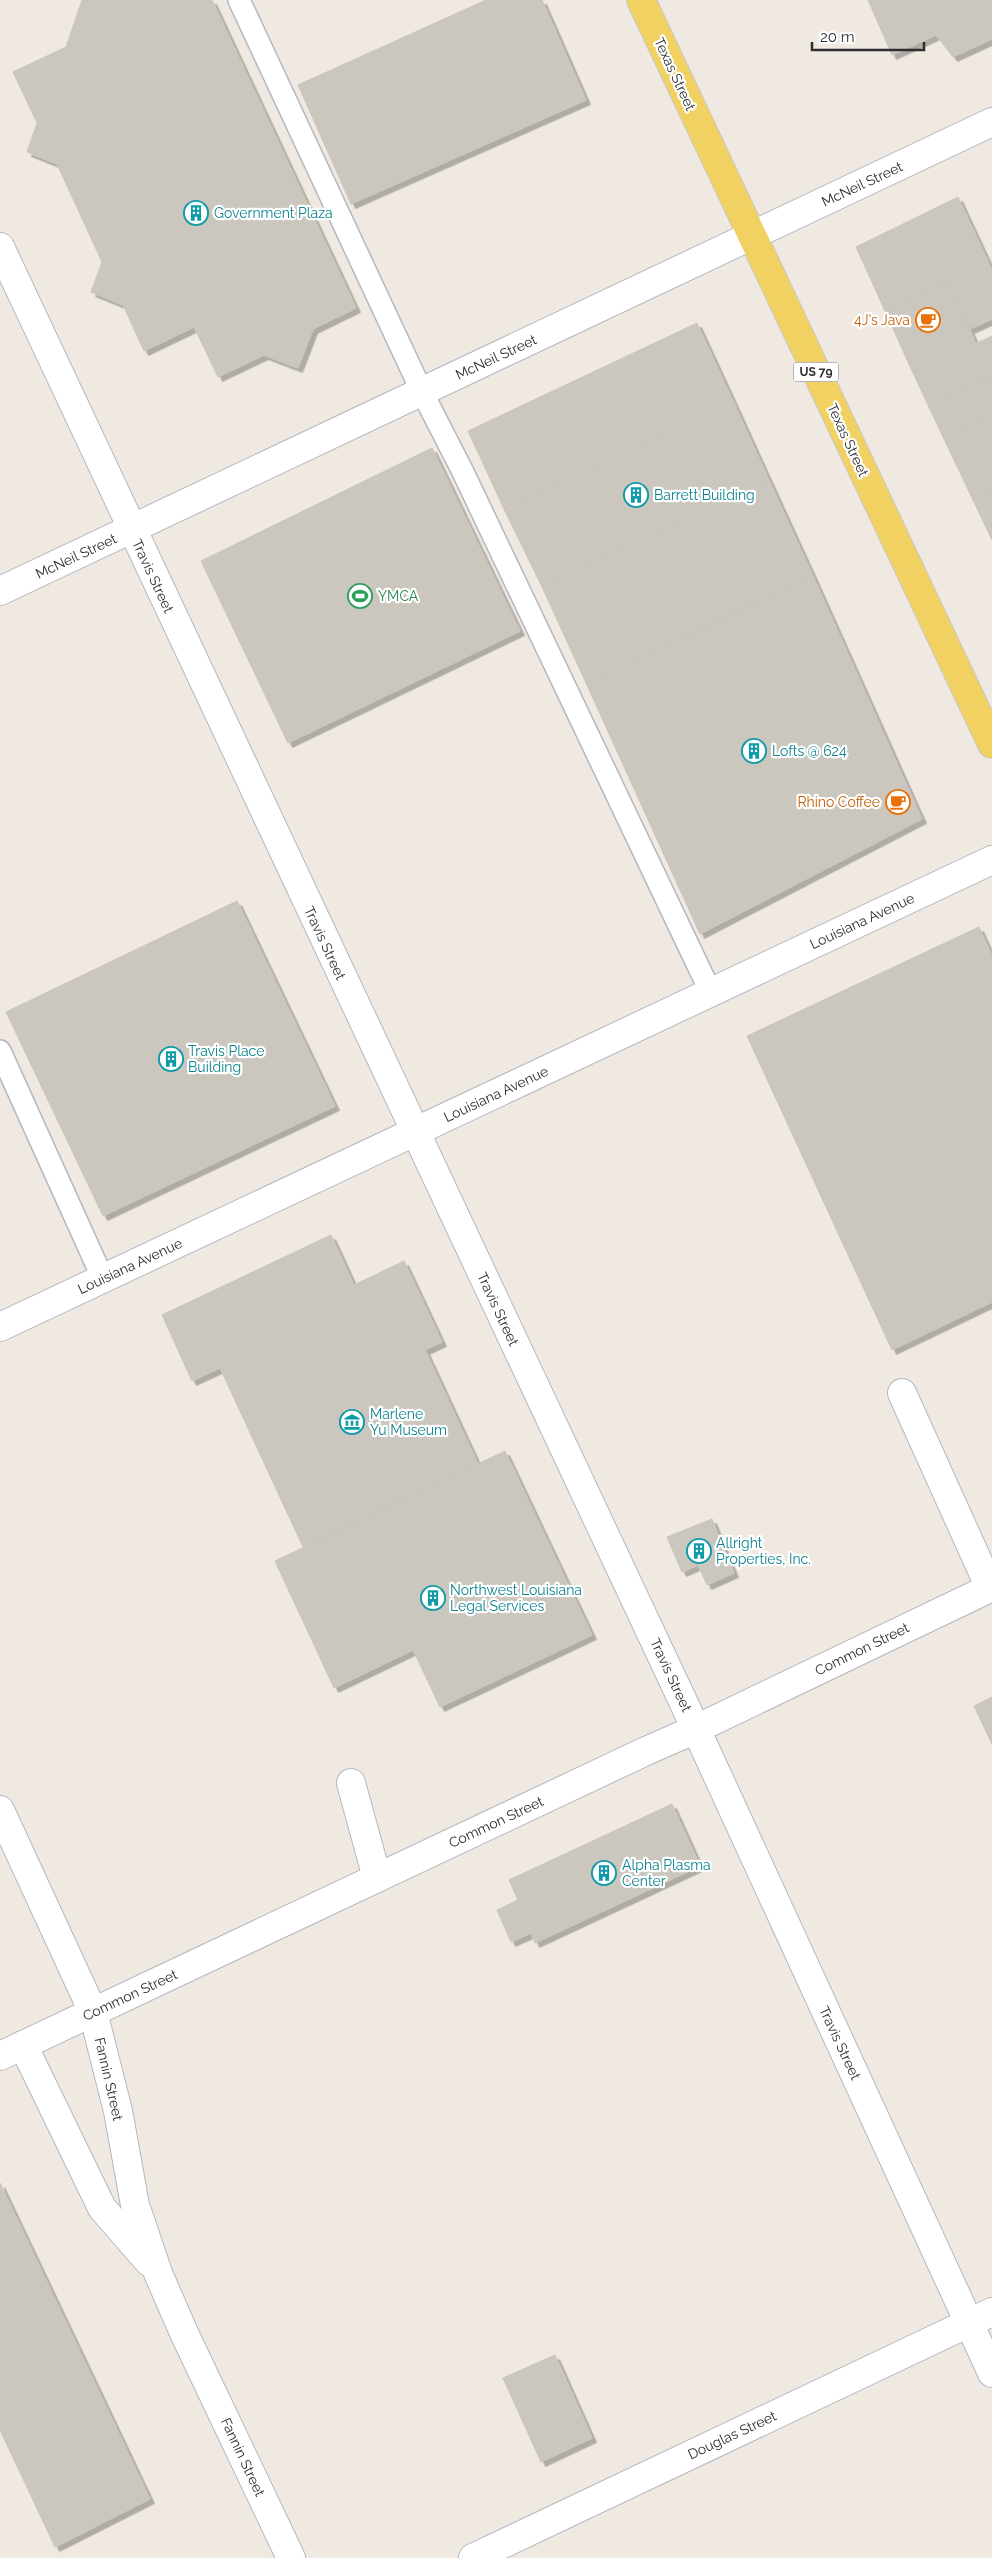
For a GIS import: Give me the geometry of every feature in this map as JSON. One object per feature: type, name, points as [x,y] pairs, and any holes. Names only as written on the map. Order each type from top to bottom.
[{"type":"main road","name":"Texas Street","points":[[641,0],[992,744]]},
{"type":"street","name":"McNeil Street","points":[[0,591],[992,122]]},
{"type":"street","name":"Travis Street","points":[[0,247],[131,530],[696,1729],[980,2317],[992,2373]]},
{"type":"street","name":"Louisiana Avenue","points":[[0,1327],[992,860]]},
{"type":"street","points":[[902,1393],[991,1587]]},
{"type":"street","name":"Common Street","points":[[12,2051],[696,1729],[991,1587]]},
{"type":"street","points":[[351,1783],[377,1878]]},
{"type":"street","name":"Fannin Street","points":[[0,1810],[93,2012],[118,2111],[135,2205],[158,2273],[184,2333],[291,2558]]},
{"type":"street","name":"Fannin Street","points":[[12,2051],[102,2208],[158,2273]]},
{"type":"street","name":"Douglas Street","points":[[473,2558],[980,2317]]},
{"type":"lane","points":[[239,0],[422,392],[462,470],[711,993]]},
{"type":"lane","points":[[0,1051],[103,1279]]},
{"type":"building","name":"Government Plaza","points":[[82,0],[212,0],[356,308],[313,329],[298,368],[264,355],[218,377],[194,327],[144,351],[123,305],[91,292],[102,262],[57,164],[27,152],[37,123],[13,72],[66,47]]},
{"type":"building","points":[[486,0],[542,0],[586,100],[351,204],[298,85]]},
{"type":"building","points":[[868,0],[992,0],[992,39],[953,57],[936,35],[892,55]]},
{"type":"building","points":[[958,197],[992,270],[992,319],[970,329],[948,282],[885,311],[856,247]]},
{"type":"building","name":"4J's Java","points":[[948,282],[976,344],[913,373],[885,311]]},
{"type":"building","points":[[697,323],[733,401],[504,509],[468,431]]},
{"type":"building","points":[[992,336],[992,375],[928,405],[913,373]]},
{"type":"building","points":[[992,375],[992,414],[943,437],[928,405]]},
{"type":"building","name":"Barrett Building","points":[[733,401],[769,480],[542,587],[504,509]]},
{"type":"building","points":[[992,414],[992,491],[973,500],[943,437]]},
{"type":"building","name":"YMCA","points":[[432,448],[520,631],[288,743],[201,561]]},
{"type":"building","points":[[769,480],[813,576],[586,683],[542,587]]},
{"type":"building","points":[[992,491],[992,540],[973,500]]},
{"type":"building","name":"Lofts @ 624","points":[[813,576],[922,819],[700,934],[586,683]]},
{"type":"building","name":"Travis Place Building","points":[[237,901],[335,1106],[103,1216],[6,1012]]},
{"type":"building","points":[[979,927],[992,956],[992,1302],[892,1350],[747,1036]]},
{"type":"building","name":"Marlene Yu Museum","points":[[331,1235],[354,1285],[404,1261],[442,1342],[425,1350],[478,1464],[303,1547],[220,1368],[192,1381],[162,1315]]},
{"type":"building","name":"Northwest Louisiana Legal Services","points":[[505,1451],[592,1635],[440,1707],[413,1650],[334,1688],[275,1561]]},
{"type":"building","name":"Allright Properties, Inc.","points":[[712,1519],[734,1573],[707,1585],[698,1565],[682,1572],[667,1537]]},
{"type":"building","points":[[992,1697],[992,1744],[974,1706]]},
{"type":"building","name":"Alpha Plasma Center","points":[[672,1804],[700,1866],[535,1943],[531,1933],[511,1942],[497,1910],[518,1900],[509,1880]]},
{"type":"building","points":[[0,2183],[150,2499],[55,2547],[0,2430]]},
{"type":"building","points":[[555,2355],[592,2438],[541,2462],[503,2378]]},
{"type":"place","name":"Government Plaza","points":[[196,213]]},
{"type":"place","name":"4J's Java","points":[[928,320]]},
{"type":"place","name":"Barrett Building","points":[[636,495]]},
{"type":"place","name":"YMCA","points":[[360,596]]},
{"type":"place","name":"Lofts @ 624","points":[[754,751]]},
{"type":"place","name":"Rhino Coffee","points":[[898,802]]},
{"type":"place","name":"Travis Place Building","points":[[171,1059]]},
{"type":"place","name":"Marlene Yu Museum","points":[[352,1422]]},
{"type":"place","name":"Allright Properties, Inc.","points":[[699,1551]]},
{"type":"place","name":"Northwest Louisiana Legal Services","points":[[433,1598]]},
{"type":"place","name":"Alpha Plasma Center","points":[[604,1873]]}]
